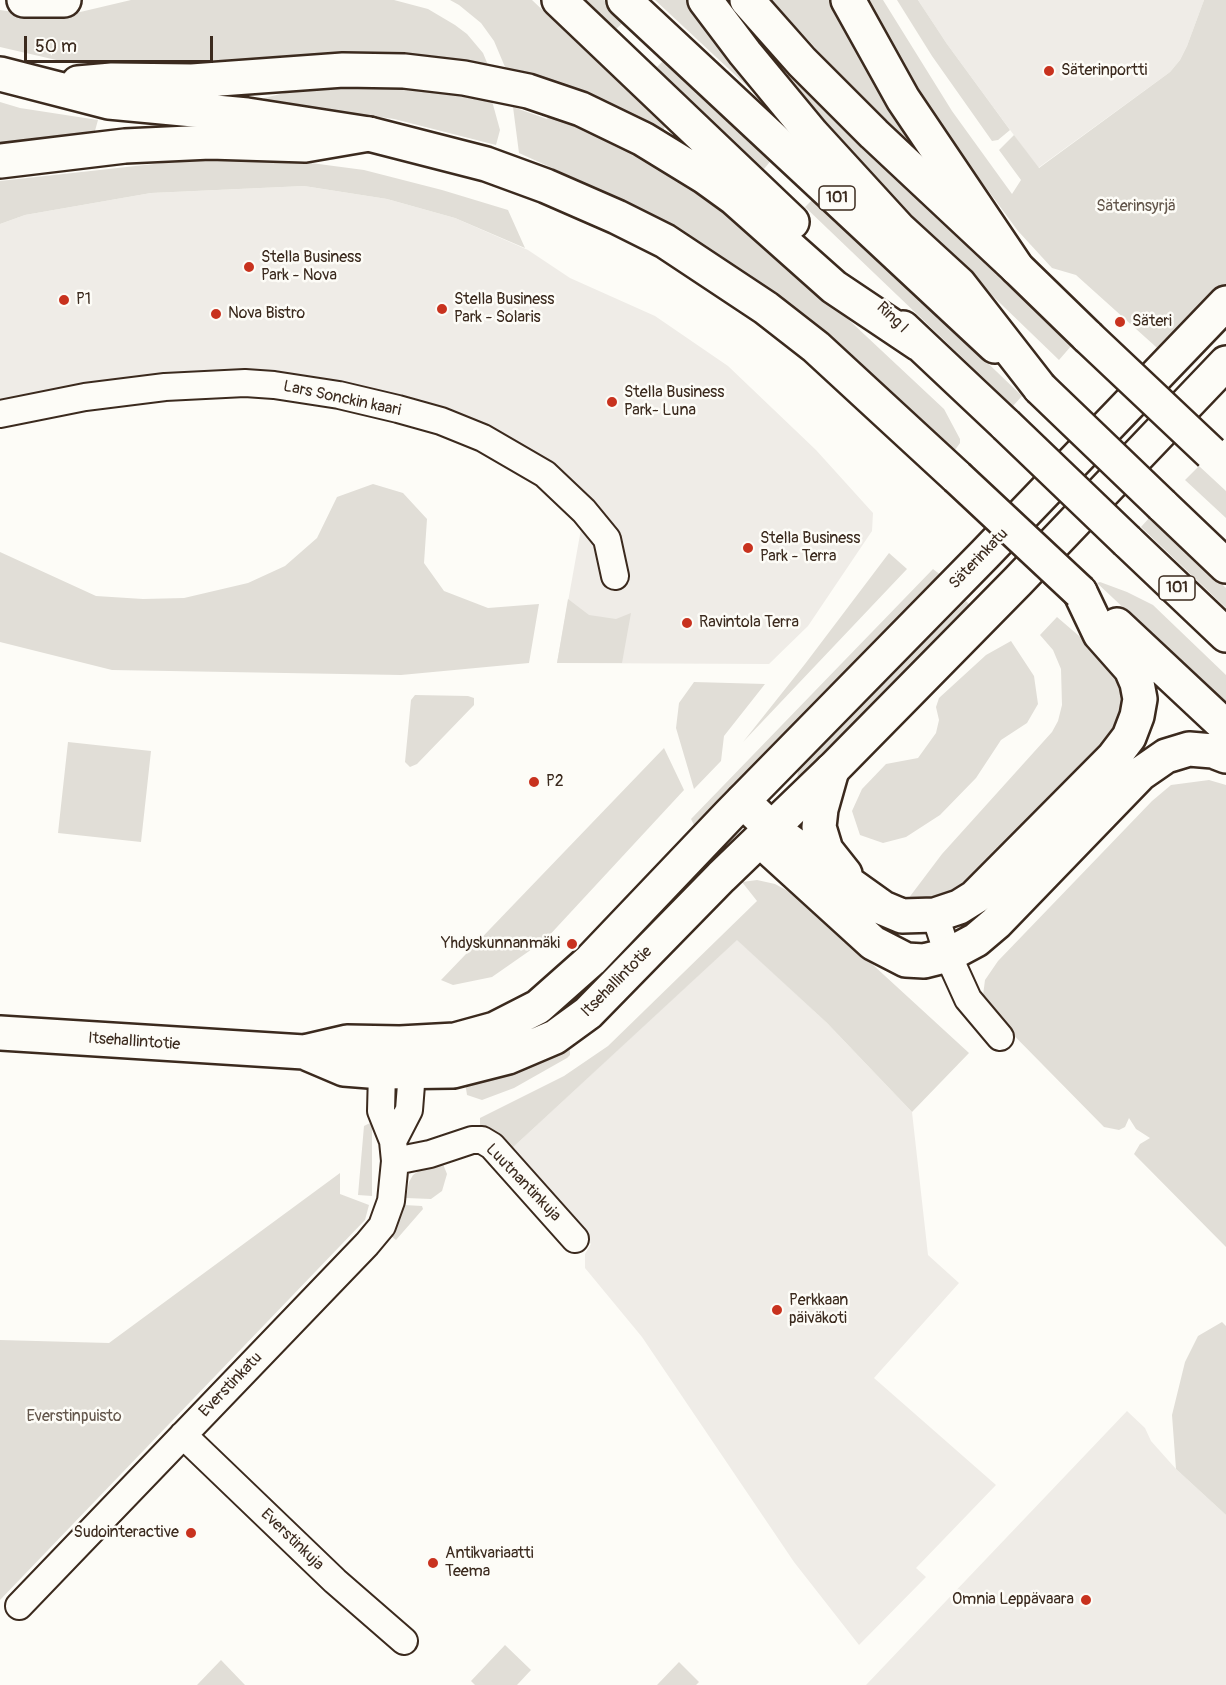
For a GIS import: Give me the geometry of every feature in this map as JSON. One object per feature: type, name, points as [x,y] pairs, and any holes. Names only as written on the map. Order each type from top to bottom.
[{"type":"main road","points":[[24,0],[63,0]]},
{"type":"main road","name":"Ring I","points":[[559,0],[1226,635]]},
{"type":"main road","name":"101","points":[[624,0],[1040,388],[1226,566]]},
{"type":"main road","points":[[705,0],[745,53],[812,134],[899,229],[959,284],[1040,388]]},
{"type":"main road","points":[[747,0],[802,62],[874,134],[1218,460]]},
{"type":"main road","points":[[848,0],[903,99],[1017,268]]},
{"type":"main road","points":[[44,86],[112,80],[192,81],[343,70],[404,71],[464,78],[528,91],[581,110],[643,139],[705,177],[734,198],[834,287],[919,344]]},
{"type":"main road","points":[[0,74],[109,102],[247,116],[369,134],[486,164],[546,186],[665,241],[766,308],[816,347],[1226,727]]},
{"type":"main road","points":[[0,161],[125,146],[210,142],[305,145],[369,134]]},
{"type":"main road","name":"Säterinkatu","points":[[737,807],[985,554],[1226,303]]},
{"type":"main road","points":[[765,834],[832,770],[1018,581],[1226,363]]},
{"type":"main road","points":[[765,834],[883,908],[902,916],[935,915],[959,907],[975,897],[1113,758],[1129,737],[1137,716],[1140,699],[1131,669],[1100,634],[1080,592]]},
{"type":"main road","points":[[737,807],[873,943],[906,960],[924,961],[948,955],[976,940],[996,923],[1140,774],[1166,756],[1190,749],[1226,756]]},
{"type":"main road","points":[[832,770],[821,809],[819,827],[826,850],[857,890]]},
{"type":"main road","name":"Itsehallintotie","points":[[0,1033],[304,1052],[344,1069],[398,1062],[455,1040],[495,1029],[538,1007],[591,960],[737,807]]},
{"type":"main road","name":"Itsehallintotie","points":[[398,1062],[453,1071],[508,1057],[555,1037],[588,1013],[765,834]]},
{"type":"street","name":"Lars Sonckin kaari","points":[[0,414],[85,398],[165,387],[245,383],[339,395],[398,409],[441,421],[483,438],[545,474],[584,511],[607,539],[615,576]]},
{"type":"street","points":[[935,915],[948,955],[968,999],[1000,1037]]},
{"type":"street","name":"Everstinkatu","points":[[20,1606],[359,1253],[382,1226],[391,1201],[394,1151],[381,1111],[398,1062]]},
{"type":"street","name":"Luutnantinkuja","points":[[394,1151],[430,1154],[472,1140],[482,1140],[492,1146],[575,1239]]},
{"type":"street","name":"Everstinkuja","points":[[183,1435],[335,1581],[404,1641]]},
{"type":"shaded area","name":"Säterinportti","points":[[918,0],[1204,0],[1187,46],[1180,60],[1170,72],[1038,168],[947,44]]},
{"type":"shaded area","points":[[304,186],[387,199],[455,218],[528,250],[570,278],[655,316],[728,366],[816,450],[873,513],[872,531],[808,626],[769,664],[557,663],[581,529],[562,478],[515,445],[229,375],[135,376],[0,402],[0,224],[25,215],[151,193]]},
{"type":"shaded area","name":"Perkkaan päiväkoti","points":[[737,939],[827,1023],[912,1112],[928,1255],[959,1283],[874,1378],[996,1485],[916,1568],[926,1577],[859,1645],[794,1562],[642,1337],[585,1268],[585,1254],[591,1244],[509,1151]]},
{"type":"shaded area","name":"Omnia Leppävaara","points":[[1127,1411],[1145,1428],[1151,1441],[1176,1469],[1226,1515],[1226,1685],[866,1685]]},
{"type":"green space","points":[[131,0],[394,0],[428,9],[455,25],[467,34],[483,53],[488,65],[126,71],[65,62],[0,47],[0,10],[34,15],[76,13]]},
{"type":"green space","points":[[450,0],[532,0],[665,127],[662,132],[505,67],[494,41],[481,23]]},
{"type":"green space","points":[[586,0],[604,0],[626,20],[616,29]]},
{"type":"green space","points":[[655,0],[690,0],[763,93],[761,99]]},
{"type":"green space","points":[[724,0],[736,0],[867,142],[967,244],[1072,345],[1059,360],[916,222],[885,189],[777,70]]},
{"type":"green space","points":[[771,0],[836,0],[942,172],[925,166]]},
{"type":"green space","name":"Säterinsyrjä","points":[[864,0],[883,0],[952,111],[1012,194],[1021,180],[999,150],[1014,135],[1039,168],[1170,72],[1180,60],[1187,46],[1204,0],[1226,0],[1226,290],[1165,355],[1076,275],[1052,268],[1018,231],[936,120],[902,67]]},
{"type":"green space","points":[[897,0],[918,0],[1010,130],[998,140],[992,141],[932,56]]},
{"type":"green space","points":[[667,57],[773,158],[764,169],[657,67]]},
{"type":"green space","points":[[359,88],[428,89],[492,101],[500,130],[496,145],[394,119],[284,105],[265,101],[264,98],[293,91]]},
{"type":"green space","points":[[0,102],[20,108],[98,120],[93,138],[0,150]]},
{"type":"green space","points":[[513,107],[547,119],[550,114],[630,148],[716,202],[803,277],[944,409],[960,439],[955,450],[813,322],[751,276],[636,206],[519,153]]},
{"type":"green space","points":[[224,159],[311,163],[364,170],[442,190],[508,210],[525,248],[455,218],[387,199],[304,186],[151,193],[25,215],[0,224],[0,181],[172,162]]},
{"type":"green space","points":[[815,197],[1022,396],[1013,406],[805,207]]},
{"type":"green space","points":[[1199,466],[1226,491],[1226,518],[1185,480]]},
{"type":"green space","points":[[373,484],[403,493],[427,519],[424,563],[444,591],[488,608],[539,604],[529,663],[401,675],[112,670],[0,642],[0,552],[96,596],[143,599],[184,598],[248,583],[285,566],[317,538],[337,497]]},
{"type":"green space","points":[[1150,517],[1226,588],[1226,608],[1141,527]]},
{"type":"green space","points":[[889,553],[907,569],[743,742],[805,664]]},
{"type":"green space","points":[[933,569],[946,579],[697,831],[691,819]]},
{"type":"green space","points":[[1100,582],[1153,605],[1226,675],[1226,704],[1097,583]]},
{"type":"green space","points":[[568,599],[589,615],[616,619],[631,613],[622,663],[557,663]]},
{"type":"green space","points":[[966,601],[976,611],[796,793],[798,770]]},
{"type":"green space","points":[[1057,617],[1099,653],[1124,688],[1126,721],[978,872],[953,891],[925,900],[908,899],[942,854],[1052,732],[1058,721],[1062,705],[1061,669],[1053,650],[1040,635]]},
{"type":"green space","points":[[1011,641],[1034,676],[1038,704],[1027,723],[1001,740],[976,778],[940,815],[906,837],[883,843],[860,835],[852,811],[862,789],[886,764],[918,758],[936,733],[939,720],[936,707],[939,698],[986,655]]},
{"type":"green space","points":[[694,682],[765,684],[724,736],[721,761],[694,789],[676,728],[679,703]]},
{"type":"green space","points":[[415,695],[468,696],[474,698],[474,705],[417,764],[410,767],[405,762],[411,700]]},
{"type":"green space","points":[[68,742],[151,751],[141,842],[58,833]]},
{"type":"green space","points":[[664,748],[684,790],[545,940],[492,977],[453,985],[441,980]]},
{"type":"green space","points":[[1209,780],[1226,785],[1226,1247],[1134,1154],[1140,1144],[1150,1138],[1136,1129],[1129,1118],[1125,1127],[1119,1130],[1104,1127],[982,1003],[985,980],[998,961],[1152,801],[1171,785]]},
{"type":"green space","points":[[757,880],[775,884],[799,897],[969,1053],[912,1112],[827,1023],[737,940],[509,1151],[492,1131],[480,1127],[480,1118],[564,1076],[608,1046],[757,901],[742,882]]},
{"type":"green space","points":[[566,1048],[570,1050],[567,1058],[514,1088],[482,1100],[467,1095],[465,1082]]},
{"type":"green space","points":[[372,1122],[372,1196],[358,1195],[364,1126]]},
{"type":"green space","points":[[443,1164],[447,1174],[442,1191],[431,1199],[406,1198],[413,1175],[420,1170]]},
{"type":"green space","name":"Everstinpuisto","points":[[340,1173],[340,1194],[369,1205],[365,1220],[0,1600],[0,1340],[109,1343]]},
{"type":"green space","points":[[404,1205],[422,1206],[423,1209],[396,1240],[391,1236]]},
{"type":"green space","points":[[1222,1322],[1226,1326],[1226,1515],[1176,1469],[1172,1415],[1185,1362],[1198,1336]]},
{"type":"green space","points":[[505,1645],[531,1670],[517,1685],[475,1685],[471,1681]]},
{"type":"green space","points":[[221,1660],[245,1685],[197,1685]]},
{"type":"green space","points":[[679,1662],[699,1682],[696,1685],[657,1685]]},
{"type":"place","name":"Säterinportti","points":[[1049,71]]},
{"type":"place","name":"Stella Business Park - Nova","points":[[249,267]]},
{"type":"place","name":"P1","points":[[64,300]]},
{"type":"place","name":"Stella Business Park - Solaris","points":[[442,309]]},
{"type":"place","name":"Nova Bistro","points":[[216,314]]},
{"type":"place","name":"Säteri","points":[[1120,322]]},
{"type":"place","name":"Stella Business Park- Luna","points":[[612,402]]},
{"type":"place","name":"Stella Business Park - Terra","points":[[748,548]]},
{"type":"place","name":"Ravintola Terra","points":[[687,623]]},
{"type":"place","name":"P2","points":[[534,782]]},
{"type":"place","name":"Yhdyskunnanmäki","points":[[572,944]]},
{"type":"place","name":"Perkkaan päiväkoti","points":[[777,1310]]},
{"type":"place","name":"Sudointeractive","points":[[191,1533]]},
{"type":"place","name":"Antikvariaatti Teema","points":[[433,1563]]},
{"type":"place","name":"Omnia Leppävaara","points":[[1086,1600]]}]
